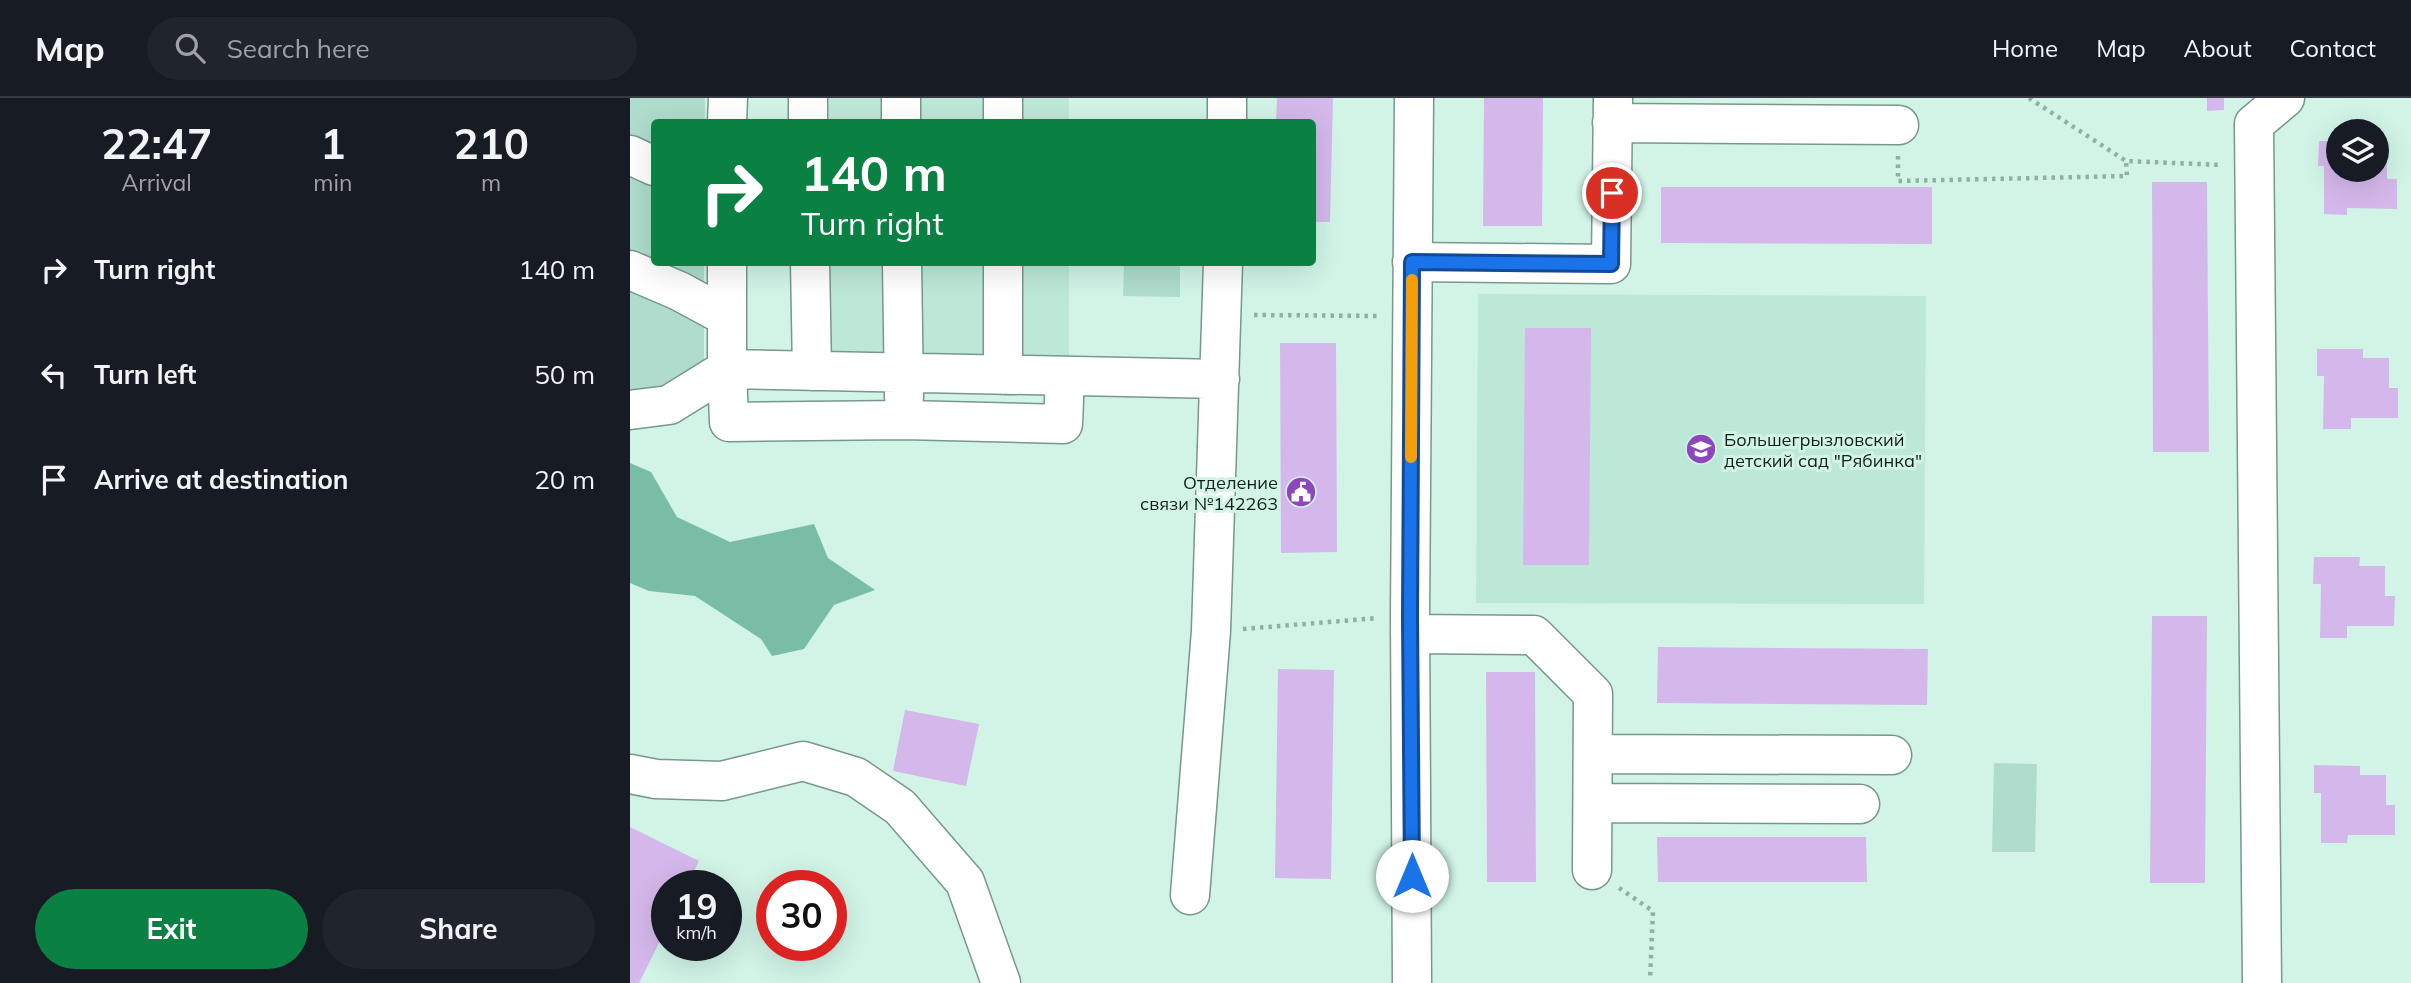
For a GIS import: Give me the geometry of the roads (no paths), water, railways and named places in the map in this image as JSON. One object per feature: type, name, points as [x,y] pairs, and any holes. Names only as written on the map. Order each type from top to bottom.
[{"type":"street","points":[[727,98],[727,119]]},
{"type":"street","points":[[808,98],[808,119]]},
{"type":"street","points":[[901,98],[901,119]]},
{"type":"street","points":[[1003,98],[1003,119]]},
{"type":"street","points":[[1227,98],[1227,119]]},
{"type":"street","points":[[1412,983],[1410,625],[1414,98]]},
{"type":"street","points":[[2262,983],[2254,124],[2285,98]]},
{"type":"street","points":[[1412,262],[1611,264],[1612,110],[1899,125]]},
{"type":"street","points":[[630,155],[651,165]]},
{"type":"street","points":[[727,266],[729,422],[904,420],[1063,424],[1065,376]]},
{"type":"street","points":[[810,266],[812,370]]},
{"type":"street","points":[[902,266],[904,420]]},
{"type":"street","points":[[1003,266],[1003,375]]},
{"type":"street","points":[[1190,895],[1211,631],[1223,266]]},
{"type":"street","points":[[630,270],[679,291],[727,317]]},
{"type":"street","points":[[630,410],[668,405],[727,369],[1220,379]]},
{"type":"street","points":[[1410,625],[1534,635],[1593,694],[1592,870]]},
{"type":"street","points":[[1593,754],[1892,755]]},
{"type":"street","points":[[630,774],[656,779],[722,781],[803,761],[856,776],[900,807],[965,882],[1000,983]]},
{"type":"street","points":[[1593,803],[1860,804]]},
{"type":"place","name":"Большегрызловский детский сад \"Рябинка\"","points":[[1701,449]]},
{"type":"place","name":"Отделение связи №142263","points":[[1301,492]]}]
